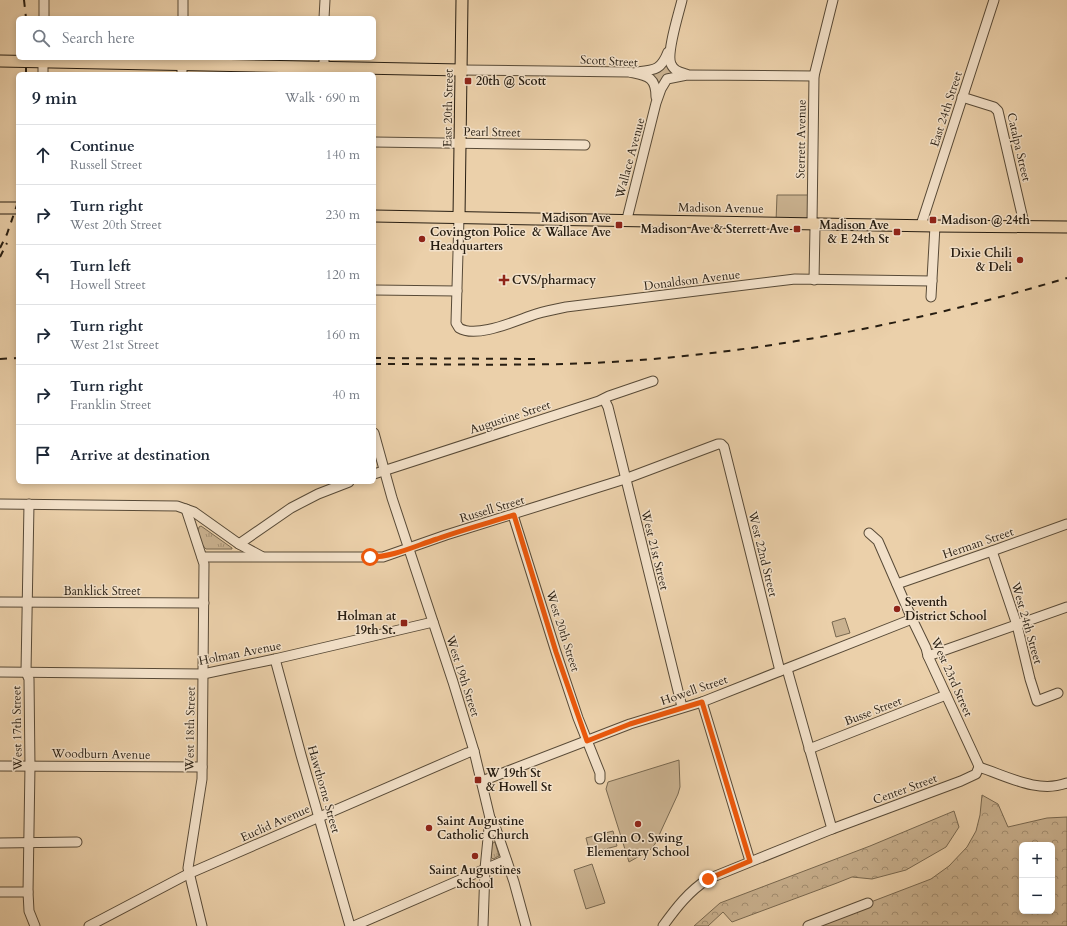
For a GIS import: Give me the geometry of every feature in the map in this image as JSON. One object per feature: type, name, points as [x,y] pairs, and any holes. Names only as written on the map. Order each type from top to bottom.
[{"type":"main road","name":"East 20th Street","points":[[459,217],[462,0]]},
{"type":"main road","points":[[0,61],[43,60],[182,66],[324,63],[462,70]]},
{"type":"main road","points":[[0,208],[16,208]]},
{"type":"main road","name":"Madison Avenue","points":[[376,216],[1067,227]]},
{"type":"street","points":[[44,0],[44,16]]},
{"type":"street","points":[[183,0],[183,16]]},
{"type":"street","points":[[324,16],[325,0]]},
{"type":"street","points":[[682,0],[670,59],[671,65],[676,71],[687,75]]},
{"type":"street","name":"Sterrett Avenue","points":[[814,280],[815,228],[812,223],[814,76],[833,0]]},
{"type":"street","name":"East 24th Street","points":[[921,225],[994,0]]},
{"type":"street","points":[[629,72],[647,71],[663,64],[672,44]]},
{"type":"street","points":[[43,60],[43,72]]},
{"type":"street","name":"Scott Street","points":[[462,70],[629,72],[647,76],[653,80],[656,87],[656,102]]},
{"type":"street","points":[[656,102],[667,79],[687,75],[814,76]]},
{"type":"street","name":"Catalpa Street","points":[[962,97],[994,107],[998,111],[1023,219],[1023,227]]},
{"type":"street","name":"Wallace Avenue","points":[[627,219],[656,102]]},
{"type":"street","name":"Pearl Street","points":[[376,142],[585,145]]},
{"type":"street","points":[[376,290],[457,291],[459,217]]},
{"type":"street","points":[[931,297],[935,226]]},
{"type":"street","name":"Donaldson Avenue","points":[[457,291],[456,323],[459,328],[469,332],[495,328],[538,314],[566,307],[795,279],[932,281]]},
{"type":"street","name":"Augustine Street","points":[[376,473],[604,399],[653,381]]},
{"type":"street","name":"West 21st Street","points":[[604,399],[613,429],[682,708]]},
{"type":"street","name":"West 19th Street","points":[[376,440],[392,498],[453,682],[474,751],[490,818],[496,830],[526,926]]},
{"type":"street","name":"Russell Street","points":[[202,557],[383,557],[625,480],[721,444]]},
{"type":"street","name":"West 22nd Street","points":[[721,444],[724,447],[766,616],[809,749],[832,829]]},
{"type":"street","points":[[239,544],[291,508],[318,494],[344,484]]},
{"type":"street","name":"Russell Street","points":[[0,504],[176,506],[186,508],[194,512],[239,544],[262,556]]},
{"type":"street","name":"West 17th Street","points":[[29,504],[26,672],[29,679],[30,766],[28,892],[29,911],[35,926]]},
{"type":"street","name":"West 18th Street","points":[[186,508],[204,564],[202,779],[188,868],[188,874],[202,926]]},
{"type":"street","name":"West 20th Street","points":[[514,515],[556,652],[587,741],[600,773],[600,779]]},
{"type":"street","name":"Herman Street","points":[[897,584],[1067,524]]},
{"type":"street","name":"West 23rd Street","points":[[869,533],[878,541],[926,648],[928,656],[979,767]]},
{"type":"street","name":"West 24th Street","points":[[992,551],[1017,625],[1037,701],[1058,694]]},
{"type":"street","name":"Banklick Street","points":[[0,602],[204,603]]},
{"type":"street","points":[[928,656],[1067,608]]},
{"type":"street","name":"Howell Street","points":[[482,781],[630,724],[702,702],[912,619]]},
{"type":"street","name":"Holman Avenue","points":[[0,672],[203,674],[275,659],[433,622]]},
{"type":"street","name":"Hawthorne Street","points":[[275,659],[350,926]]},
{"type":"street","name":"Busse Street","points":[[809,749],[946,695]]},
{"type":"street","points":[[702,702],[750,861]]},
{"type":"street","name":"Euclid Avenue","points":[[89,926],[188,874],[467,752],[474,751]]},
{"type":"street","name":"Woodburn Avenue","points":[[0,766],[202,767]]},
{"type":"street","points":[[979,767],[1033,785],[1050,787],[1067,782]]},
{"type":"street","name":"Center Street","points":[[663,926],[682,901],[699,885],[708,879],[832,829],[961,781],[976,774],[979,767]]},
{"type":"street","points":[[483,926],[485,869],[490,818]]},
{"type":"street","points":[[0,843],[77,842]]},
{"type":"street","points":[[354,926],[506,860]]},
{"type":"street","points":[[0,892],[28,892]]},
{"type":"street","points":[[808,926],[868,903]]},
{"type":"green space","points":[[667,57],[674,76],[661,89],[647,71]]},
{"type":"green space","points":[[777,195],[812,195],[812,223],[776,222]]},
{"type":"green space","points":[[201,526],[232,549],[206,549],[199,536],[199,527]]},
{"type":"green space","points":[[845,618],[850,633],[836,637],[832,622]]},
{"type":"green space","points":[[679,760],[680,787],[678,794],[655,844],[650,850],[629,862],[606,789],[608,782]]},
{"type":"green space","points":[[982,795],[998,804],[1008,827],[1047,818],[1067,817],[1067,926],[808,926],[931,879],[949,866],[967,847],[976,831],[980,815]]},
{"type":"green space","points":[[954,811],[959,827],[946,847],[906,870],[872,879],[852,877],[732,922],[723,912],[708,926],[694,926],[720,903],[870,846]]},
{"type":"green space","points":[[613,831],[617,846],[590,853],[586,838]]},
{"type":"green space","points":[[495,842],[499,856],[493,859],[491,857],[491,844]]},
{"type":"green space","points":[[592,864],[605,903],[586,909],[574,870]]},
{"type":"railway","points":[[24,0],[26,16]]},
{"type":"railway","points":[[26,60],[26,72]]},
{"type":"railway","points":[[0,248],[7,234],[16,208]]},
{"type":"railway","points":[[0,257],[7,243]]},
{"type":"railway","points":[[376,364],[566,364],[653,359],[713,353],[833,335],[892,323],[951,310],[1067,278]]},
{"type":"railway","points":[[0,359],[16,358]]},
{"type":"railway","points":[[376,358],[540,359]]},
{"type":"place","name":"20th @ Scott","points":[[468,81]]},
{"type":"place","name":"Madison @ 24th","points":[[933,220]]},
{"type":"place","name":"Madison Ave & Wallace Ave","points":[[619,225]]},
{"type":"place","name":"Madison Ave & Sterrett Ave","points":[[797,229]]},
{"type":"place","name":"Madison Ave & E 24th St","points":[[897,232]]},
{"type":"place","name":"Covington Police Headquarters","points":[[422,239]]},
{"type":"place","name":"Dixie Chili & Deli","points":[[1020,260]]},
{"type":"place","name":"CVS/pharmacy","points":[[504,280]]},
{"type":"place","name":"Seventh District School","points":[[897,609]]},
{"type":"place","name":"Holman at 19th St.","points":[[404,623]]},
{"type":"place","name":"W 19th St & Howell St","points":[[478,780]]},
{"type":"place","name":"Glenn O. Swing Elementary School","points":[[638,824]]},
{"type":"place","name":"Saint Augustine Catholic Church","points":[[429,828]]},
{"type":"place","name":"Saint Augustines School","points":[[475,856]]},
{"type":"route","points":[[370,557],[383,557],[396,554],[409,548],[514,515],[556,652],[587,741],[630,724],[702,702],[750,861],[708,879]]}]
